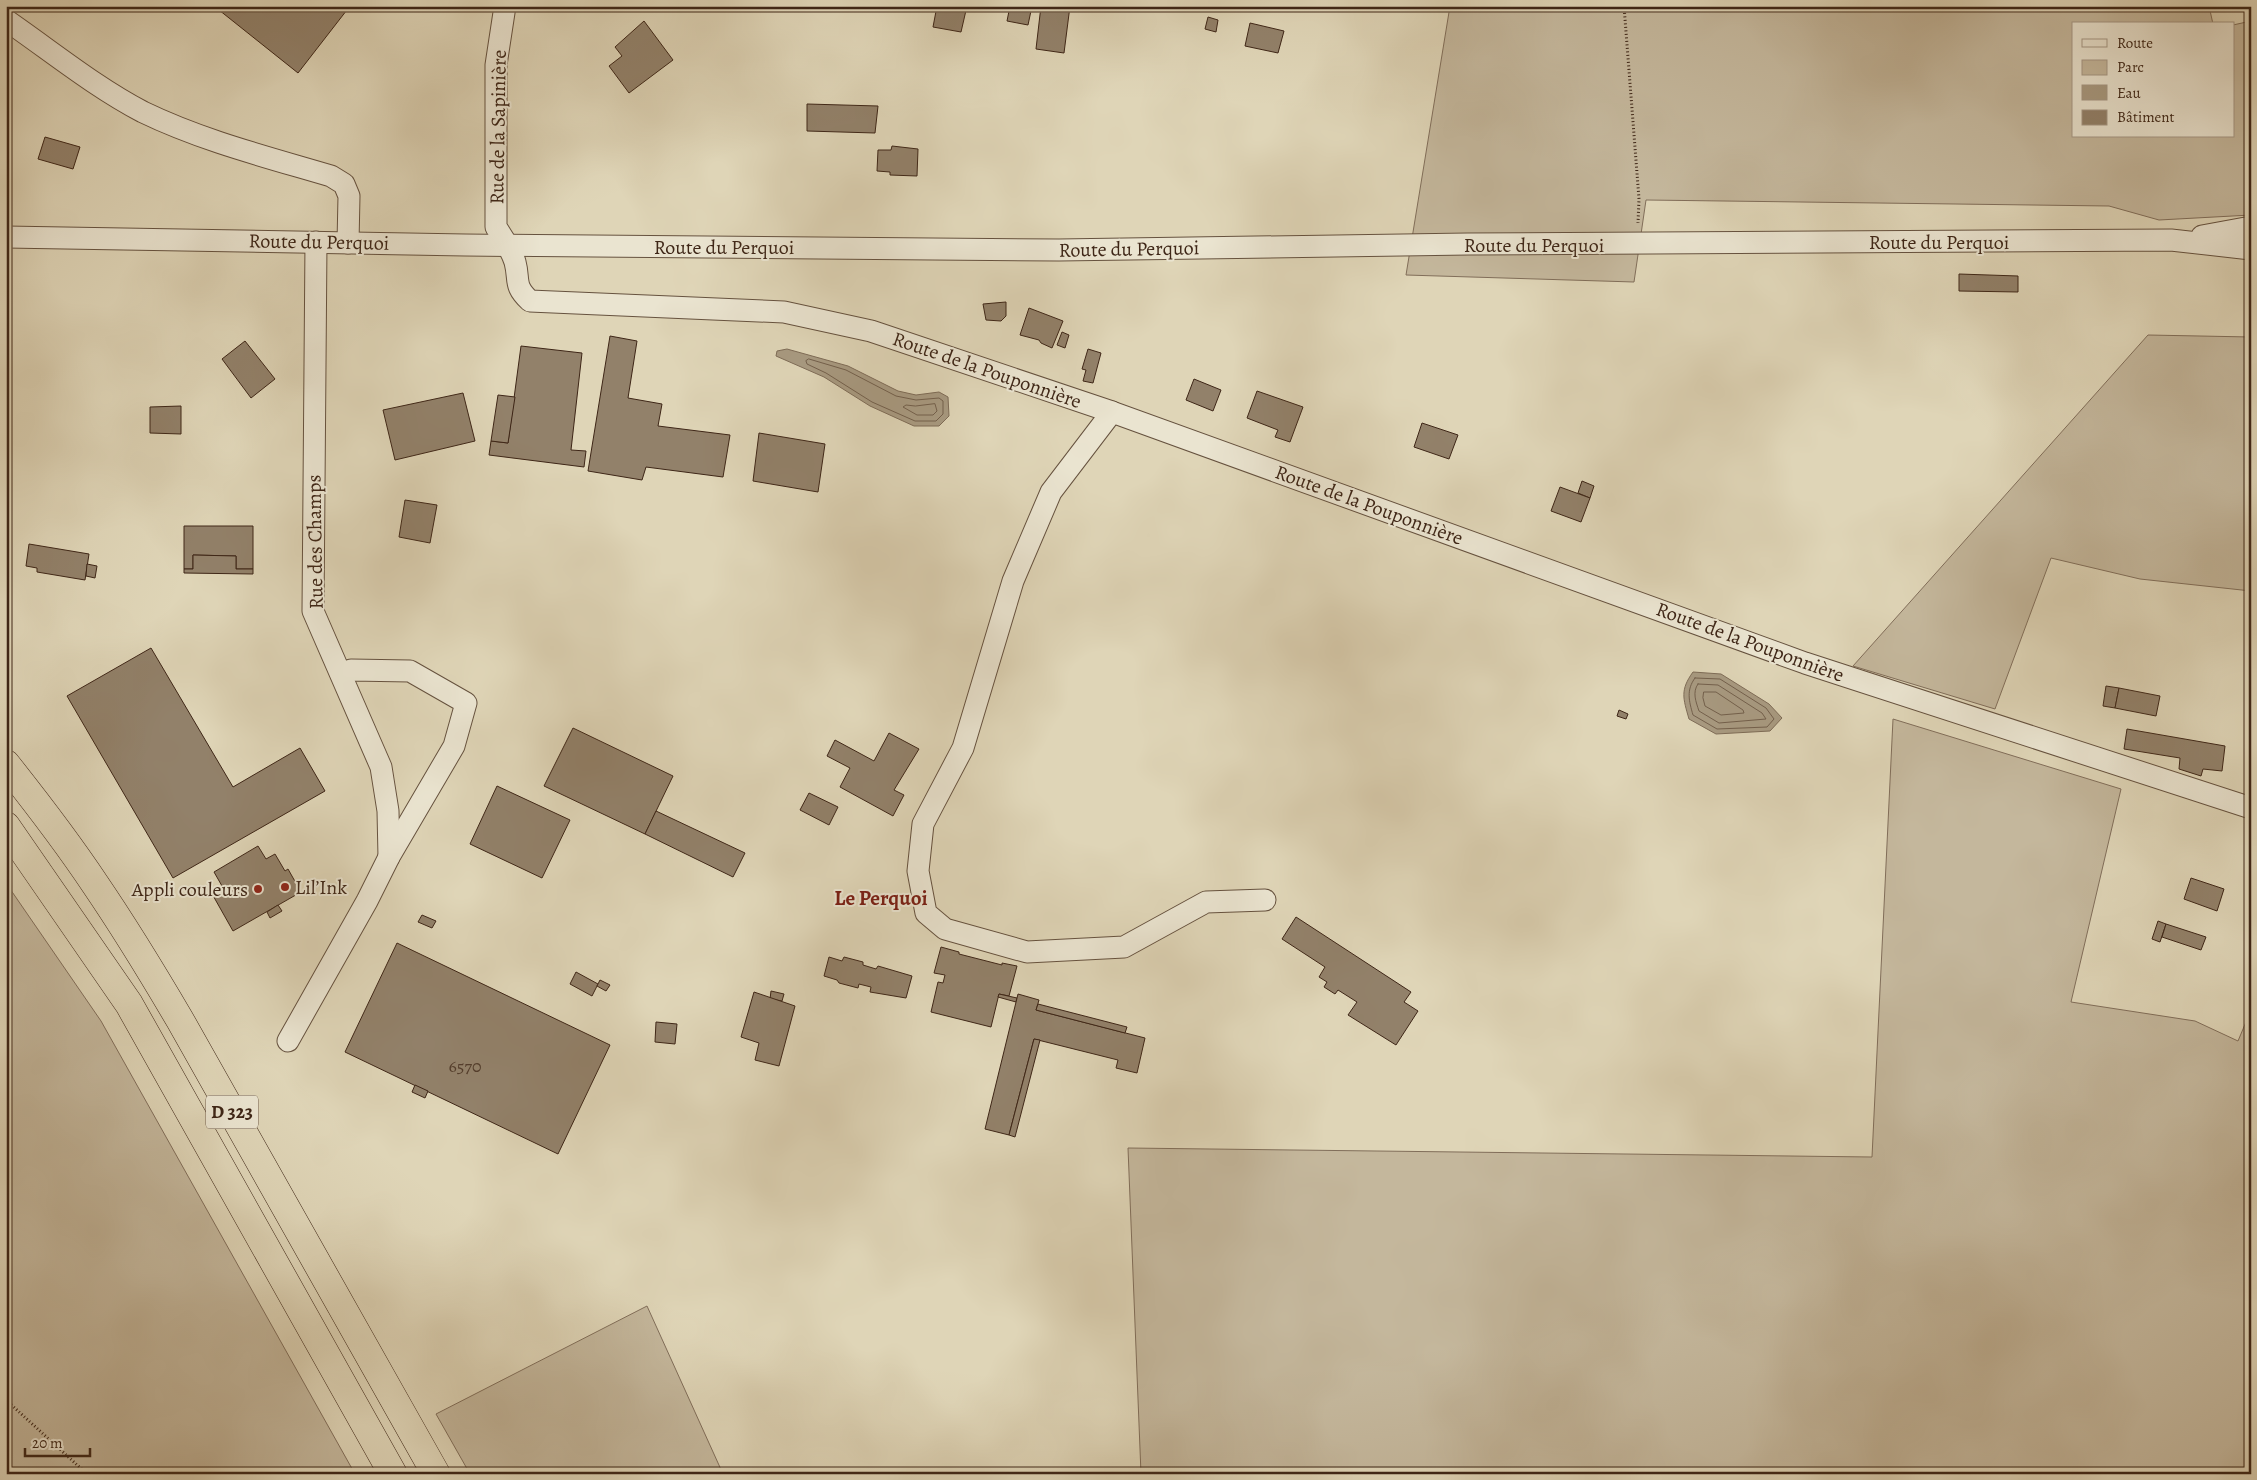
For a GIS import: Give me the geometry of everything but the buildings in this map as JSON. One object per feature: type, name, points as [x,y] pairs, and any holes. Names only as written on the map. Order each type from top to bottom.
[{"type":"highway","name":"D 323","points":[[6,764],[55,826],[96,884],[144,960],[180,1020],[436,1474]]},
{"type":"highway","name":"D 323","points":[[6,826],[129,1004],[393,1474]]},
{"type":"street","name":"Rue de la Sapinière","points":[[505,6],[496,65],[496,227],[508,245]]},
{"type":"street","points":[[6,20],[95,82],[142,111],[205,139],[331,176],[344,184],[349,196],[348,243]]},
{"type":"street","points":[[2171,240],[2222,234],[2251,227]]},
{"type":"street","name":"Route du Perquoi","points":[[6,237],[508,245],[1060,250],[1468,244],[1638,245],[2171,240],[2251,249]]},
{"type":"street","name":"Rue des Champs","points":[[316,242],[313,611],[381,767],[388,811],[389,857]]},
{"type":"street","name":"Route de la Pouponnière","points":[[508,245],[515,263],[516,282],[522,294],[530,301],[784,312],[872,331],[1112,412],[1805,663],[2251,808]]},
{"type":"street","points":[[1112,412],[1051,492],[1013,581],[963,748],[923,824],[918,872],[926,913],[945,929],[1027,952],[1124,947],[1206,902],[1265,900]]},
{"type":"street","points":[[288,1041],[367,901],[389,857],[454,746],[466,703],[410,671],[351,670],[341,674]]},
{"type":"path","points":[[1624,6],[1639,199],[1638,245]]},
{"type":"path","points":[[6,1400],[87,1474]]},
{"type":"green space","points":[[1450,6],[2209,6],[2213,22],[2072,22],[2072,138],[2234,138],[2234,25],[2251,21],[2251,215],[2159,220],[2109,206],[1646,200],[1634,282],[1406,275]]},
{"type":"green space","points":[[2148,335],[2251,337],[2251,591],[2140,579],[2051,558],[1995,709],[1853,666]]},
{"type":"green space","points":[[1893,719],[2121,789],[2071,1002],[2195,1021],[2238,1041],[2251,1010],[2251,1474],[1141,1474],[1128,1148],[1872,1157]]},
{"type":"green space","points":[[6,883],[101,1021],[355,1474],[6,1474]]},
{"type":"green space","points":[[647,1306],[723,1474],[470,1474],[436,1414]]},
{"type":"water","points":[[787,349],[848,366],[898,391],[916,395],[939,392],[948,397],[949,416],[939,426],[914,426],[870,406],[824,377],[776,356],[777,351]]},
{"type":"water","points":[[1693,672],[1721,674],[1769,704],[1782,718],[1770,731],[1716,734],[1689,719],[1685,705],[1684,689]]},
{"type":"place","name":"Lil’Ink","points":[[285,887]]},
{"type":"place","name":"Appli couleurs","points":[[258,889]]},
{"type":"district","name":"Le Perquoi","points":[[881,898]]}]
